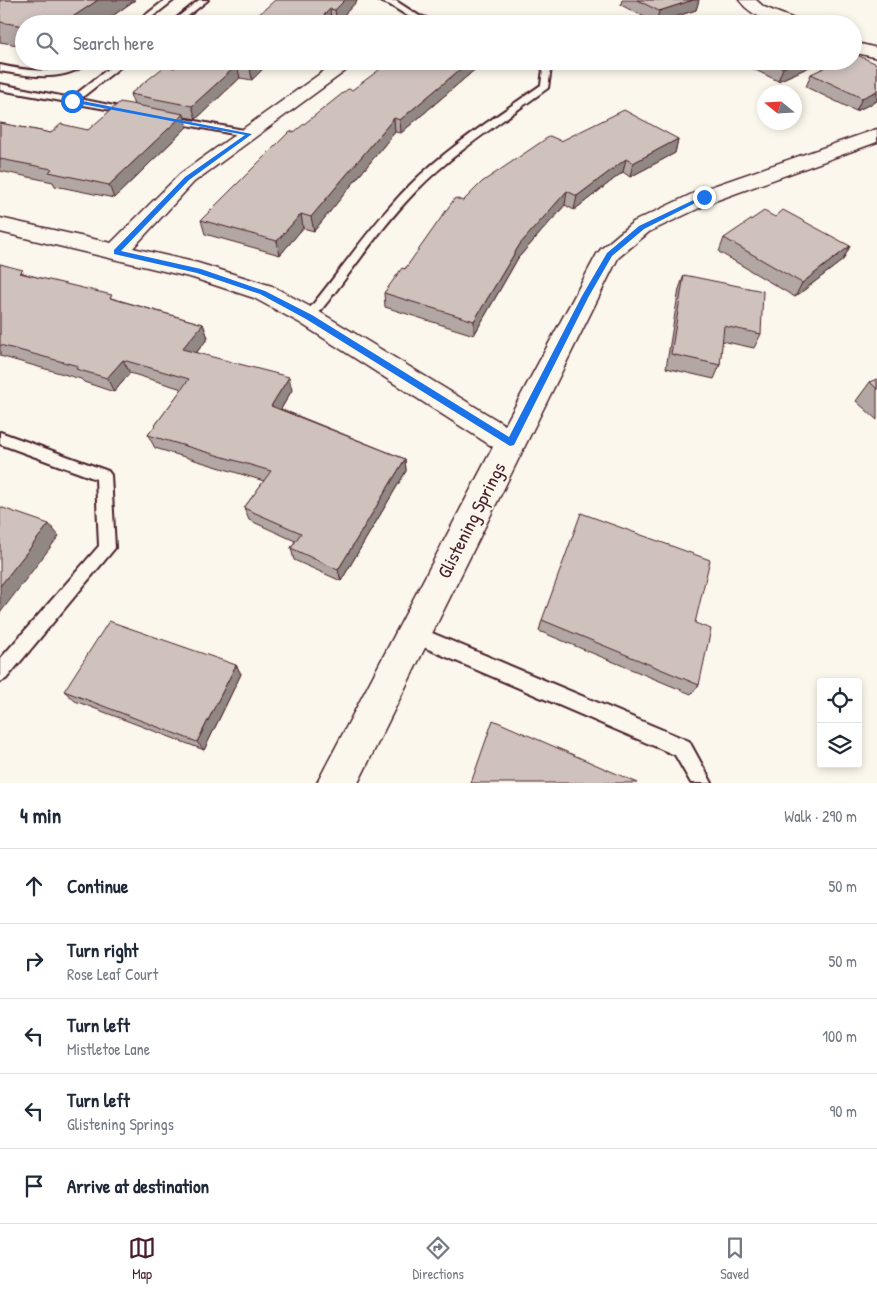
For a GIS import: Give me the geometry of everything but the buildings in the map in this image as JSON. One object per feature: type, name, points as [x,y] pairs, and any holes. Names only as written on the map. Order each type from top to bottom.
[{"type":"street","points":[[747,0],[759,10],[771,15]]},
{"type":"street","points":[[862,49],[877,53]]},
{"type":"street","points":[[116,252],[187,178],[335,70]]},
{"type":"street","name":"Glistening Springs","points":[[337,783],[510,443],[609,254],[641,227],[704,197],[877,135]]},
{"type":"street","points":[[0,225],[198,271],[263,292],[309,317],[510,443]]},
{"type":"lane","points":[[150,15],[170,0]]},
{"type":"lane","points":[[185,15],[204,0]]},
{"type":"lane","points":[[381,0],[393,3],[409,15]]},
{"type":"lane","points":[[0,68],[42,76],[71,70]]},
{"type":"lane","points":[[72,101],[112,70]]},
{"type":"lane","points":[[309,317],[330,294],[411,190],[444,160],[545,86],[547,70]]},
{"type":"lane","points":[[0,87],[138,113]]},
{"type":"lane","points":[[156,117],[250,134]]},
{"type":"lane","points":[[0,438],[103,475],[107,548],[0,673]]},
{"type":"lane","points":[[413,634],[682,748],[702,783]]},
{"type":"route","points":[[72,101],[250,134],[187,178],[116,252],[198,271],[263,292],[309,317],[510,443],[609,254],[641,227],[704,197]]}]
